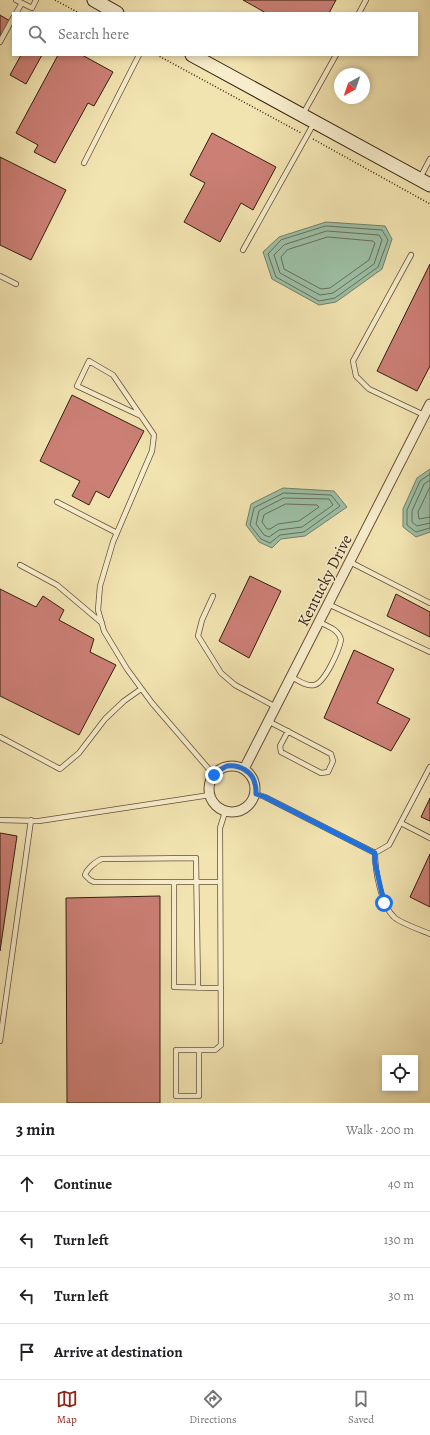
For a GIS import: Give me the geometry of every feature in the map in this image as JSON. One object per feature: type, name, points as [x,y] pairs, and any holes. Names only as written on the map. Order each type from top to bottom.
[{"type":"main road","points":[[94,0],[115,12]]},
{"type":"main road","points":[[194,56],[425,182]]},
{"type":"street","name":"Kentucky Drive","points":[[244,769],[430,404]]},
{"type":"street","points":[[228,766],[236,766],[244,769],[251,775],[256,784],[256,794],[253,801],[248,808],[241,812],[225,812],[218,808],[210,795],[209,788],[214,775],[228,766]]},
{"type":"lane","points":[[16,0],[32,8],[36,0]]},
{"type":"lane","points":[[360,12],[366,0]]},
{"type":"lane","points":[[17,12],[22,3]]},
{"type":"lane","points":[[0,42],[12,20]]},
{"type":"lane","points":[[84,163],[138,56]]},
{"type":"lane","points":[[302,115],[335,56]]},
{"type":"lane","points":[[243,250],[314,122]]},
{"type":"lane","points":[[425,182],[430,159]]},
{"type":"lane","points":[[411,255],[353,361],[356,376],[369,389],[424,415]]},
{"type":"lane","points":[[0,276],[16,284]]},
{"type":"lane","points":[[141,416],[77,386],[89,361],[113,374],[154,435],[152,451],[117,533],[100,586],[98,610],[104,631],[127,669],[152,703],[214,775]]},
{"type":"lane","points":[[57,502],[117,533]]},
{"type":"lane","points":[[350,562],[430,603]]},
{"type":"lane","points":[[20,565],[57,585],[102,623]]},
{"type":"lane","points":[[213,596],[202,620],[198,636],[221,673],[235,685],[276,707]]},
{"type":"lane","points":[[328,604],[430,652]]},
{"type":"lane","points":[[291,677],[308,685],[314,685],[321,682],[325,676],[342,640],[341,636],[335,630],[319,622]]},
{"type":"lane","points":[[0,738],[60,769],[79,753],[105,719],[124,701],[141,688]]},
{"type":"lane","points":[[268,721],[288,731],[331,754],[333,761],[328,772],[321,773],[281,752],[280,746],[288,731]]},
{"type":"lane","points":[[375,853],[389,845],[430,767]]},
{"type":"lane","points":[[256,794],[265,797],[375,853]]},
{"type":"lane","points":[[0,820],[39,821],[210,795]]},
{"type":"lane","points":[[199,1050],[199,1096],[176,1096],[176,1050],[199,1050],[215,1050],[221,1045],[220,828],[225,812]]},
{"type":"lane","points":[[0,1041],[31,820]]},
{"type":"lane","points":[[401,823],[430,838]]},
{"type":"lane","points":[[375,853],[375,863],[384,903],[394,918],[430,934]]},
{"type":"lane","points":[[198,988],[196,882],[196,858],[102,859],[96,862],[86,872],[86,875],[90,880],[94,882],[196,882],[220,882]]},
{"type":"lane","points":[[174,882],[174,987],[221,988]]},
{"type":"path","points":[[55,0],[77,12]]},
{"type":"path","points":[[159,56],[296,130]]},
{"type":"path","points":[[318,142],[430,204]]},
{"type":"water","points":[[326,222],[385,226],[392,239],[382,269],[336,302],[319,305],[272,279],[263,252],[279,237]]},
{"type":"water","points":[[430,469],[430,532],[416,537],[403,527],[403,509],[417,478]]},
{"type":"water","points":[[283,488],[334,491],[347,507],[305,536],[281,539],[272,548],[259,542],[246,525],[251,504]]},
{"type":"building","points":[[243,0],[336,0],[330,12],[264,12]]},
{"type":"building","points":[[0,15],[10,21],[0,39]]},
{"type":"building","points":[[20,56],[41,56],[26,84],[10,75]]},
{"type":"building","points":[[57,56],[84,56],[113,72],[94,106],[88,103],[55,163],[34,152],[38,145],[16,133]]},
{"type":"building","points":[[212,133],[276,167],[253,210],[241,203],[220,242],[184,222],[205,183],[190,175]]},
{"type":"building","points":[[0,157],[66,190],[31,260],[0,245]]},
{"type":"building","points":[[430,264],[430,366],[417,391],[377,371]]},
{"type":"building","points":[[72,395],[144,431],[109,498],[96,491],[89,505],[72,496],[80,481],[40,461]]},
{"type":"building","points":[[250,576],[281,591],[249,658],[219,641]]},
{"type":"building","points":[[0,589],[36,607],[43,596],[64,610],[59,620],[94,639],[90,652],[116,665],[79,735],[0,696]]},
{"type":"building","points":[[396,594],[430,612],[430,637],[387,616]]},
{"type":"building","points":[[354,650],[394,669],[377,703],[410,719],[391,751],[324,718]]},
{"type":"building","points":[[430,798],[430,821],[421,817]]},
{"type":"building","points":[[0,833],[17,836],[0,951]]},
{"type":"building","points":[[430,854],[430,907],[410,897]]},
{"type":"building","points":[[160,896],[160,1103],[67,1103],[66,898]]},
{"type":"route","points":[[214,775],[228,766],[236,766],[244,769],[251,775],[256,784],[256,794],[265,797],[375,853],[375,863],[384,903]]}]
